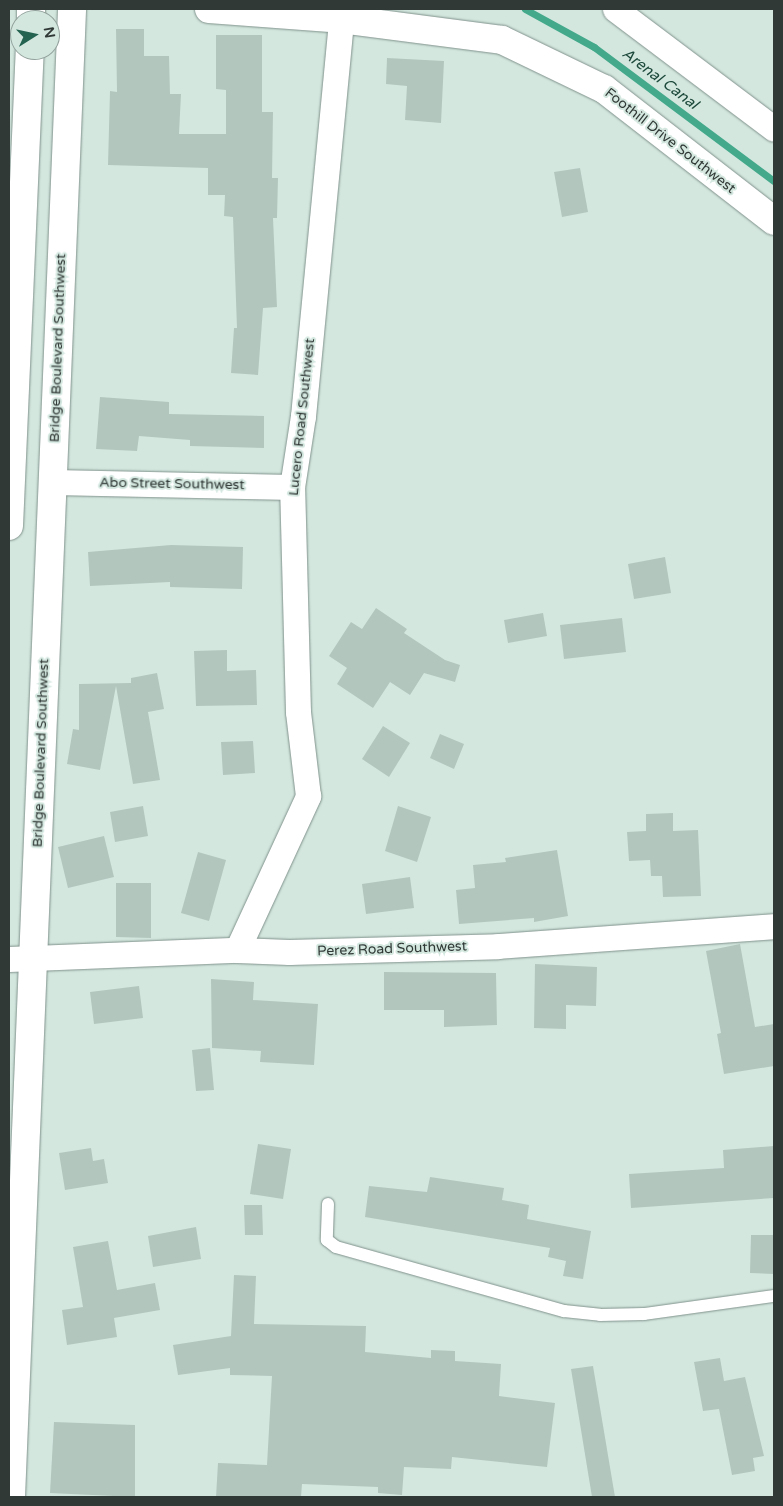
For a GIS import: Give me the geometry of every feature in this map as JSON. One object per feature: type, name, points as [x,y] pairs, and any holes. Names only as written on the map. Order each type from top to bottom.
[{"type":"main road","name":"Bridge Boulevard Southwest","points":[[11,1497],[21,958],[53,482],[72,9]]},
{"type":"main road","name":"Foothill Drive Southwest","points":[[209,9],[341,19],[502,40],[604,89],[774,222]]},
{"type":"main road","points":[[9,526],[17,143],[29,60]]},
{"type":"main road","points":[[17,143],[67,145]]},
{"type":"street","points":[[615,9],[774,129]]},
{"type":"street","name":"Lucero Road Southwest","points":[[237,950],[308,796],[298,712],[292,487],[303,416],[341,19]]},
{"type":"street","name":"Abo Street Southwest","points":[[53,482],[292,487]]},
{"type":"street","name":"Perez Road Southwest","points":[[21,958],[237,950],[289,952],[498,946],[774,926]]},
{"type":"lane","points":[[328,1204],[327,1240],[336,1247],[564,1311],[600,1315],[644,1314],[774,1296]]},
{"type":"building","points":[[116,29],[144,29],[144,56],[169,56],[170,94],[181,94],[179,134],[226,134],[226,90],[216,89],[216,35],[262,35],[262,112],[273,112],[272,178],[278,178],[277,218],[273,218],[277,307],[263,308],[258,375],[231,373],[234,328],[237,328],[233,217],[224,216],[225,195],[208,195],[208,168],[108,165],[110,91],[117,92]]},
{"type":"building","points":[[387,58],[444,61],[441,123],[405,120],[407,86],[386,84]]},
{"type":"building","points":[[580,168],[588,212],[562,217],[554,172]]},
{"type":"building","points":[[100,397],[169,402],[169,414],[264,416],[264,448],[190,446],[190,440],[139,436],[137,451],[96,449]]},
{"type":"building","points":[[171,545],[243,547],[242,589],[170,587],[170,582],[90,586],[88,552]]},
{"type":"building","points":[[665,557],[671,593],[634,599],[628,564]]},
{"type":"building","points":[[376,608],[407,629],[404,633],[445,660],[460,665],[455,682],[424,673],[410,695],[390,682],[373,708],[337,684],[347,668],[329,656],[351,622],[362,629]]},
{"type":"building","points":[[543,613],[547,636],[508,643],[504,620]]},
{"type":"building","points":[[622,618],[626,652],[564,659],[560,625]]},
{"type":"building","points":[[227,650],[227,671],[256,670],[257,705],[196,706],[194,651]]},
{"type":"building","points":[[157,673],[164,709],[148,712],[160,780],[133,784],[116,686],[100,770],[67,764],[73,729],[79,730],[79,684],[131,683],[131,678]]},
{"type":"building","points":[[383,726],[410,743],[389,777],[362,759]]},
{"type":"building","points":[[440,734],[464,744],[454,769],[430,758]]},
{"type":"building","points":[[253,741],[255,773],[223,775],[221,742]]},
{"type":"building","points":[[143,806],[148,836],[115,842],[110,812]]},
{"type":"building","points":[[398,806],[431,817],[417,862],[385,851]]},
{"type":"building","points":[[673,813],[673,831],[698,830],[701,896],[663,897],[662,876],[651,876],[650,860],[629,861],[627,832],[646,831],[646,814]]},
{"type":"building","points":[[104,836],[114,877],[68,888],[58,847]]},
{"type":"building","points":[[557,850],[568,916],[534,922],[534,918],[459,924],[456,890],[475,888],[473,865],[506,862],[505,858]]},
{"type":"building","points":[[198,852],[226,860],[209,921],[181,913]]},
{"type":"building","points":[[410,877],[414,908],[366,914],[362,884]]},
{"type":"building","points":[[116,883],[151,883],[151,938],[116,937]]},
{"type":"building","points":[[740,944],[755,1027],[774,1024],[774,1066],[724,1074],[717,1034],[721,1033],[706,951]]},
{"type":"building","points":[[535,964],[597,967],[596,1006],[566,1005],[566,1029],[534,1028]]},
{"type":"building","points":[[384,972],[496,973],[497,1025],[444,1027],[444,1010],[384,1010]]},
{"type":"building","points":[[211,979],[254,982],[253,1000],[318,1004],[314,1065],[260,1062],[261,1051],[212,1048]]},
{"type":"building","points":[[139,986],[143,1018],[94,1024],[90,992]]},
{"type":"building","points":[[210,1048],[214,1090],[196,1091],[192,1050]]},
{"type":"building","points":[[258,1144],[291,1149],[283,1199],[250,1194]]},
{"type":"building","points":[[774,1146],[774,1198],[631,1208],[629,1174],[724,1168],[723,1150]]},
{"type":"building","points":[[91,1148],[93,1161],[104,1159],[108,1183],[65,1190],[59,1153]]},
{"type":"building","points":[[430,1177],[504,1188],[502,1200],[529,1205],[527,1219],[591,1231],[583,1279],[563,1276],[566,1261],[548,1257],[550,1248],[365,1217],[369,1186],[427,1192]]},
{"type":"building","points":[[244,1205],[262,1205],[263,1235],[245,1235]]},
{"type":"building","points":[[196,1227],[201,1259],[153,1267],[148,1236]]},
{"type":"building","points":[[751,1235],[774,1235],[774,1274],[750,1273]]},
{"type":"building","points":[[108,1241],[117,1290],[155,1283],[160,1310],[114,1318],[117,1337],[67,1345],[62,1310],[83,1307],[73,1247]]},
{"type":"building","points":[[234,1275],[256,1276],[254,1324],[366,1326],[365,1352],[431,1358],[431,1350],[455,1351],[455,1361],[501,1364],[499,1396],[555,1403],[547,1467],[452,1457],[451,1469],[404,1467],[402,1495],[378,1493],[378,1487],[302,1484],[301,1497],[216,1497],[218,1463],[267,1465],[272,1376],[230,1375],[230,1368],[178,1375],[173,1345],[231,1336]]},
{"type":"building","points":[[720,1358],[724,1381],[745,1377],[764,1456],[753,1458],[755,1471],[732,1475],[719,1409],[703,1411],[694,1362]]},
{"type":"building","points":[[593,1366],[615,1497],[592,1497],[571,1369]]},
{"type":"building","points":[[54,1422],[135,1425],[135,1497],[50,1493]]},
{"type":"waterway","name":"Arenal Canal","points":[[525,9],[594,47],[774,181]]}]
